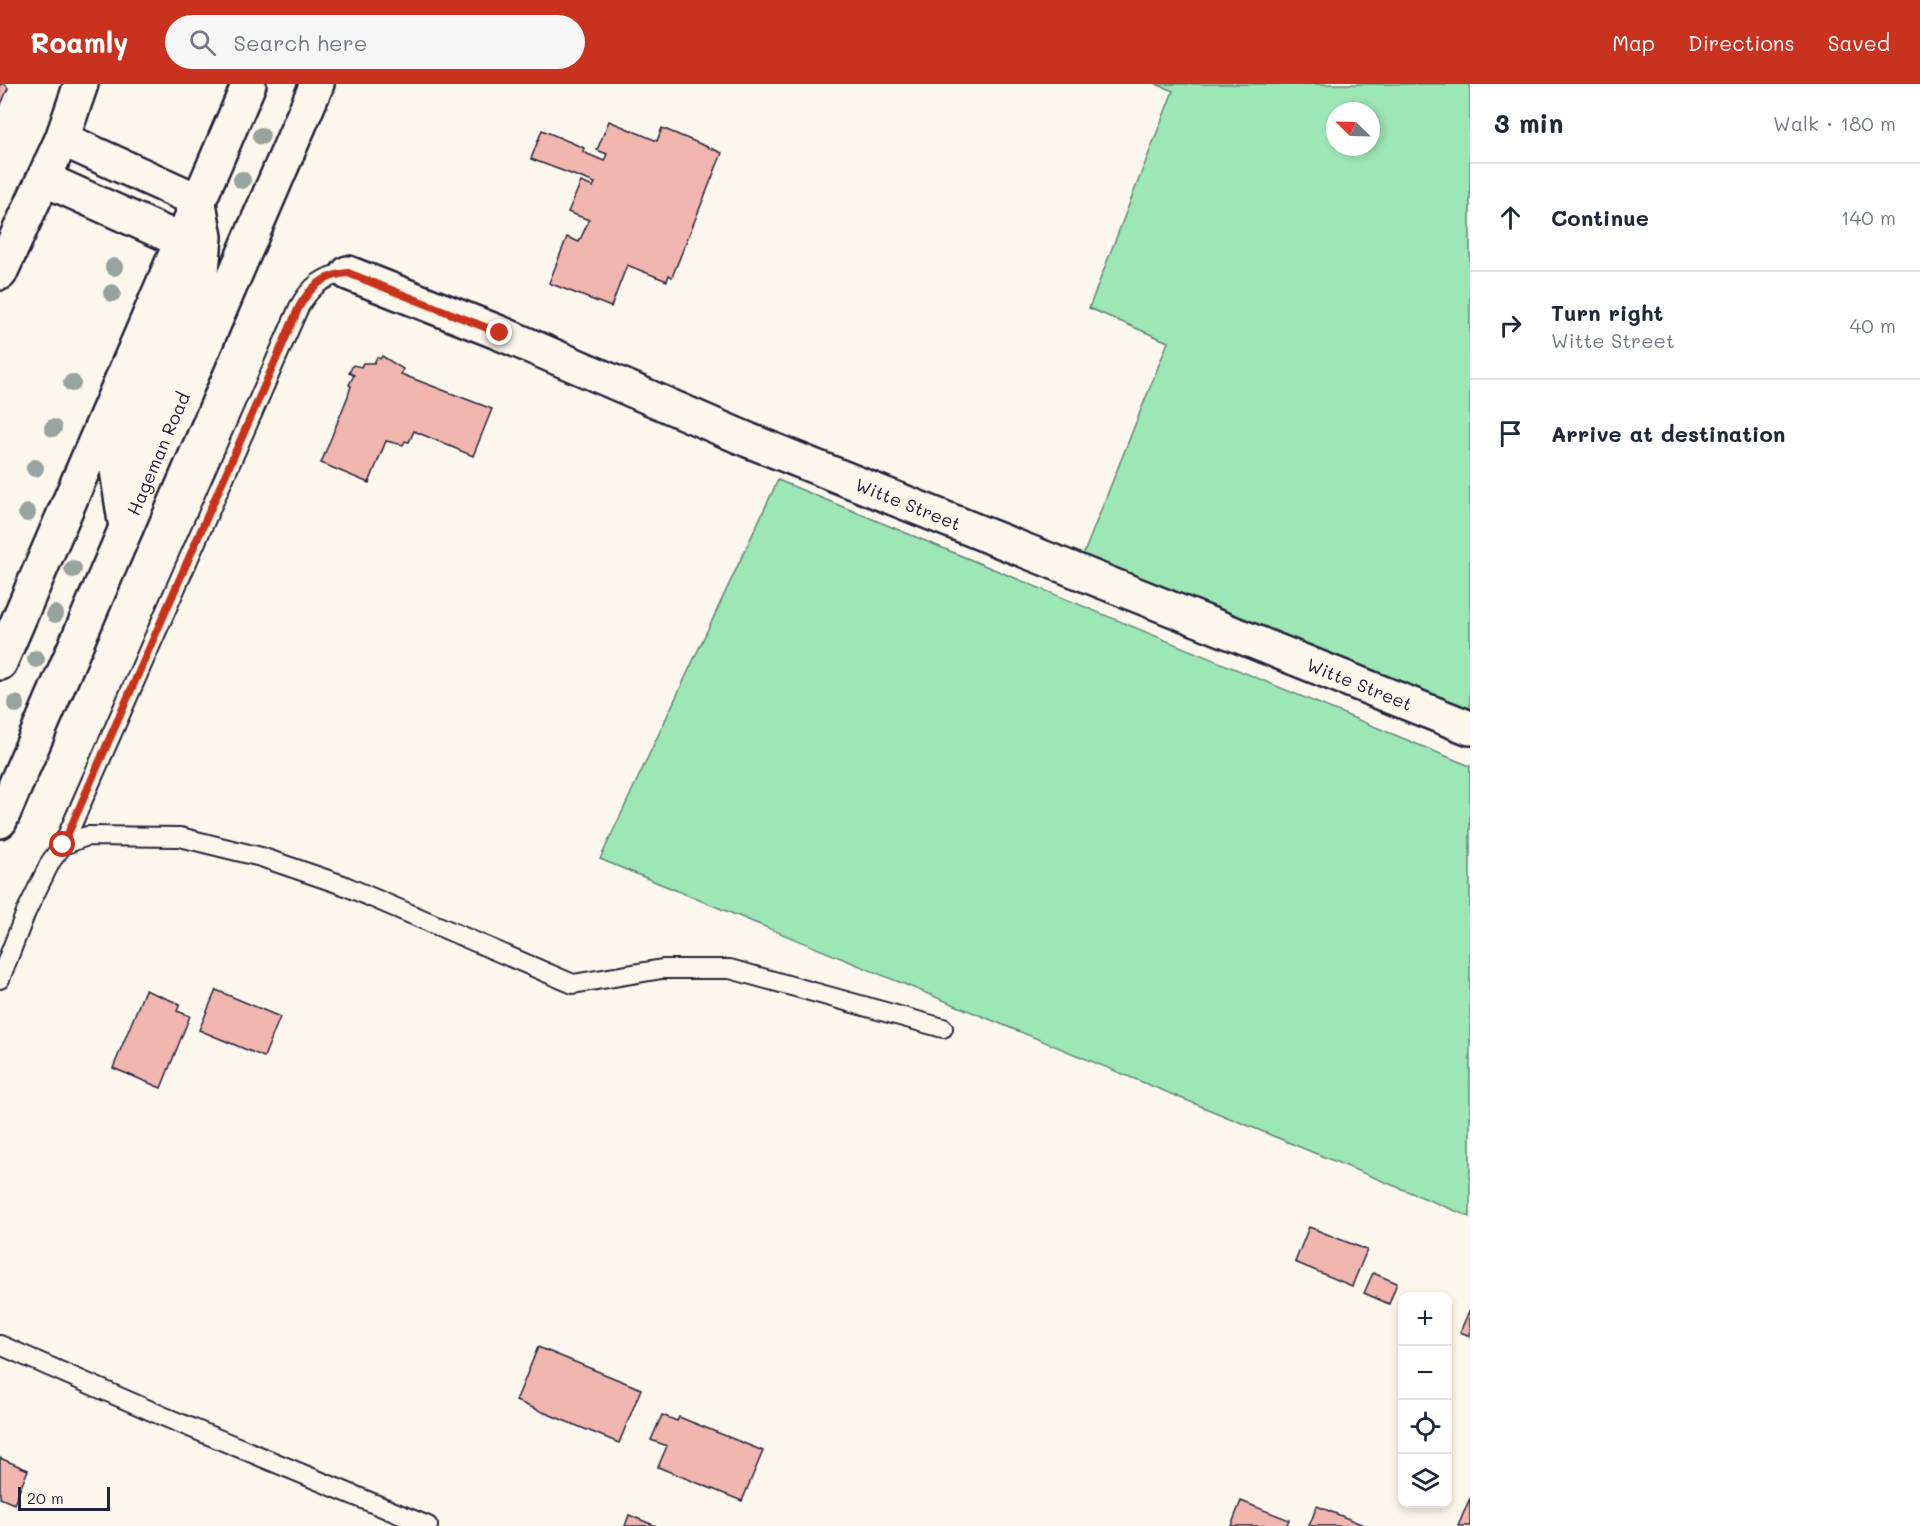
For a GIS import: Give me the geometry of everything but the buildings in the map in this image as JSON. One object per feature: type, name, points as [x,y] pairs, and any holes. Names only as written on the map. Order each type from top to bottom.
[{"type":"main road","points":[[0,273],[62,139],[81,84]]},
{"type":"main road","points":[[0,663],[249,84]]},
{"type":"main road","name":"Hageman Road","points":[[0,821],[317,84]]},
{"type":"main road","points":[[62,139],[199,201]]},
{"type":"main road","points":[[95,202],[114,162]]},
{"type":"main road","points":[[44,179],[182,241]]},
{"type":"main road","points":[[126,528],[117,470],[202,271],[205,237],[199,201]]},
{"type":"main road","name":"Witte Street","points":[[348,273],[500,333],[748,440],[1470,728]]},
{"type":"lane","points":[[0,979],[27,912],[51,861],[63,845],[299,307],[309,289],[334,274],[348,273]]},
{"type":"lane","points":[[63,845],[87,836],[180,837],[261,857],[343,885],[573,984],[662,969],[730,969],[943,1028]]},
{"type":"lane","points":[[0,1345],[165,1417],[428,1526]]},
{"type":"green space","points":[[1156,84],[1470,84],[1470,714],[1082,558],[1168,342],[1089,308],[1173,91]]},
{"type":"green space","points":[[778,480],[1470,766],[1470,1217],[600,859]]},
{"type":"route","points":[[63,845],[299,307],[309,289],[334,274],[348,273],[500,333]]}]
